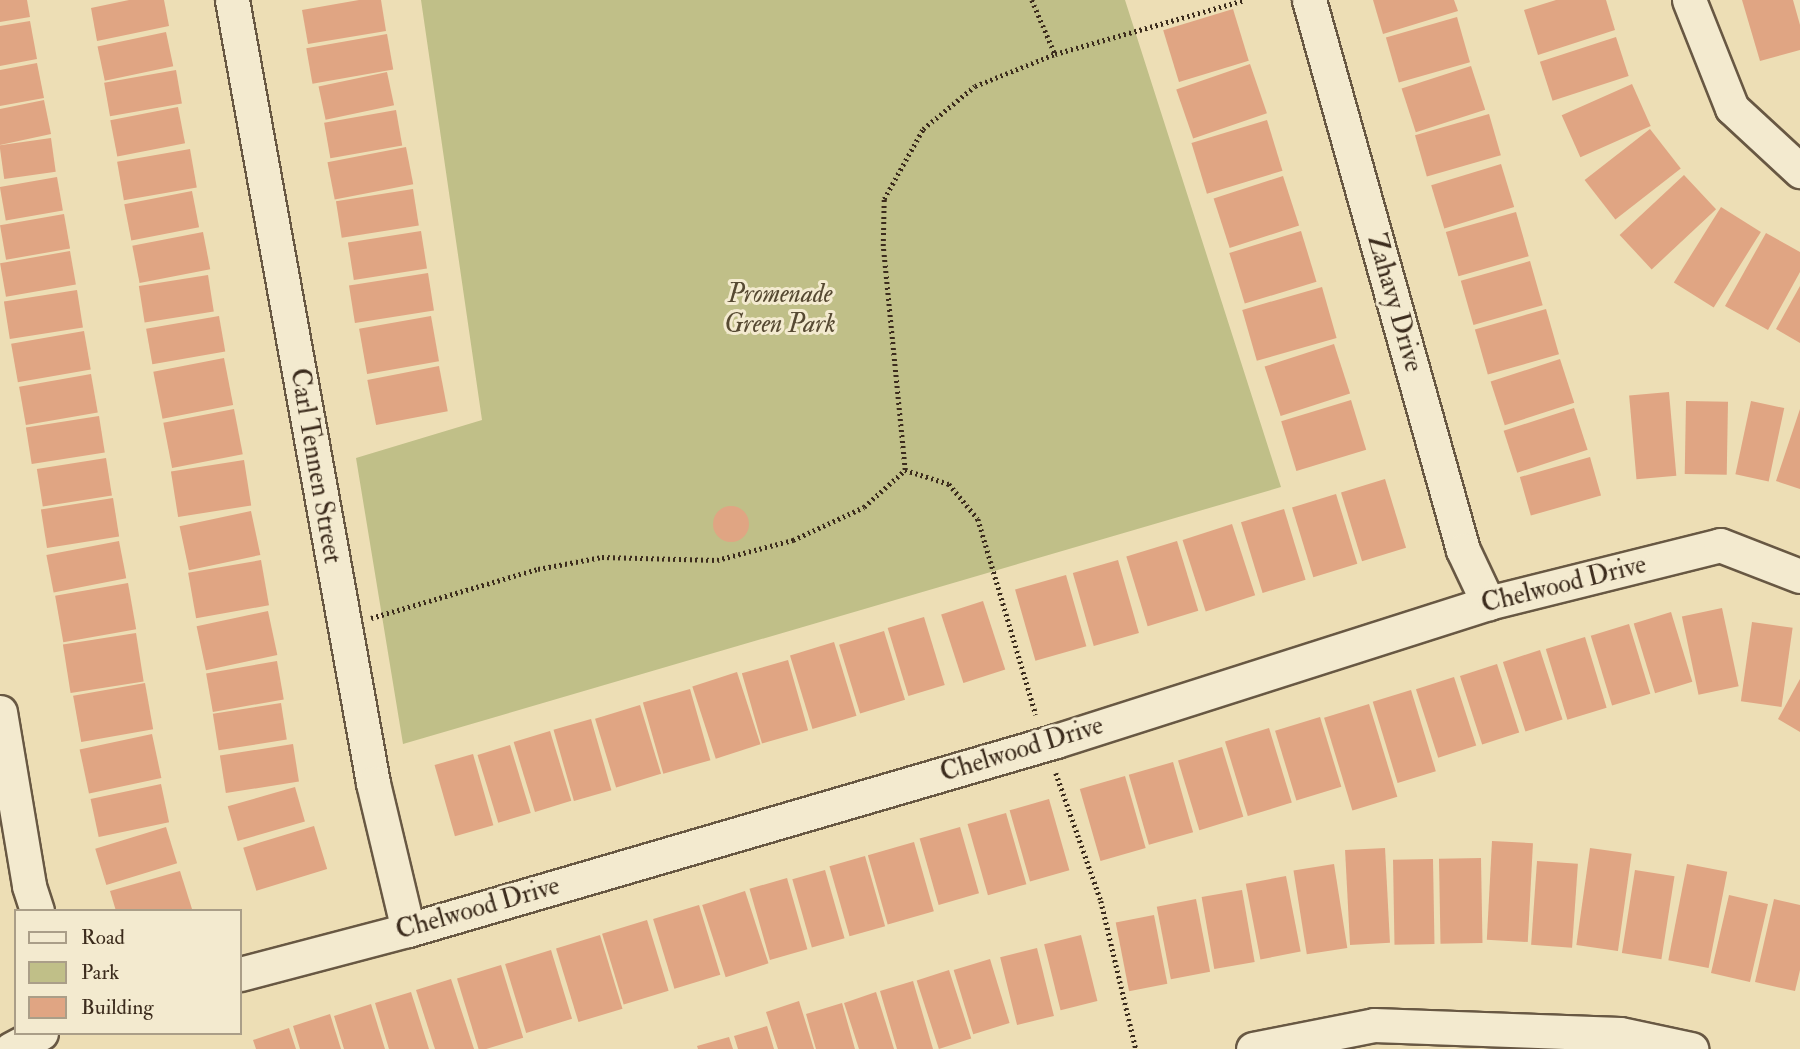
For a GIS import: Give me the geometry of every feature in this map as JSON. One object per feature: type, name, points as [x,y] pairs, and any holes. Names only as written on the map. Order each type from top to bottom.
[{"type":"street","name":"Carl Tennen Street","points":[[232,0],[373,783],[408,930]]},
{"type":"street","name":"Zahavy Drive","points":[[1309,0],[1463,550],[1488,603]]},
{"type":"street","points":[[1689,0],[1731,108],[1800,171]]},
{"type":"street","name":"Chelwood Drive","points":[[242,973],[408,930],[1045,744],[1488,603],[1720,545],[1800,576]]},
{"type":"street","points":[[0,712],[29,886],[36,909]]},
{"type":"street","points":[[1253,1049],[1374,1025],[1620,1034],[1691,1049]]},
{"type":"street","points":[[10,1049],[37,1035]]},
{"type":"path","points":[[1032,0],[1055,54]]},
{"type":"path","points":[[905,470],[883,246],[884,199],[923,130],[975,86],[1055,54],[1244,0]]},
{"type":"path","points":[[344,625],[551,567],[603,557],[717,560],[793,540],[864,507],[905,470]]},
{"type":"path","points":[[905,470],[949,484],[978,519],[1045,744],[1101,901],[1136,1049]]},
{"type":"green space","name":"Promenade Green Park","points":[[421,0],[1125,0],[1281,487],[403,744],[356,458],[482,420]]},
{"type":"building","points":[[0,0],[27,0],[30,17],[0,22]]},
{"type":"building","points":[[129,0],[164,0],[169,26],[97,41],[91,8]]},
{"type":"building","points":[[359,0],[381,0],[386,31],[308,44],[302,10]]},
{"type":"building","points":[[1373,0],[1454,0],[1458,11],[1383,34]]},
{"type":"building","points":[[1556,0],[1606,0],[1615,30],[1538,55],[1524,10]]},
{"type":"building","points":[[1742,0],[1793,0],[1800,25],[1800,50],[1760,61]]},
{"type":"building","points":[[1233,9],[1249,61],[1179,82],[1163,30]]},
{"type":"building","points":[[1457,17],[1470,62],[1399,83],[1386,37]]},
{"type":"building","points":[[30,21],[37,59],[0,66],[0,26]]},
{"type":"building","points":[[166,32],[173,66],[105,81],[98,47]]},
{"type":"building","points":[[387,34],[393,69],[312,84],[306,48]]},
{"type":"building","points":[[1616,37],[1629,76],[1553,101],[1540,62]]},
{"type":"building","points":[[37,63],[44,98],[0,106],[0,70]]},
{"type":"building","points":[[1250,64],[1267,113],[1193,139],[1176,89]]},
{"type":"building","points":[[1471,66],[1485,110],[1416,132],[1402,89]]},
{"type":"building","points":[[176,70],[182,103],[110,116],[104,83]]},
{"type":"building","points":[[387,72],[394,105],[326,120],[319,87]]},
{"type":"building","points":[[1632,84],[1651,126],[1580,157],[1562,115]]},
{"type":"building","points":[[44,100],[51,134],[0,145],[0,109]]},
{"type":"building","points":[[178,107],[185,143],[117,156],[110,120]]},
{"type":"building","points":[[396,110],[402,145],[330,158],[324,123]]},
{"type":"building","points":[[1489,114],[1501,155],[1427,177],[1415,135]]},
{"type":"building","points":[[1267,120],[1282,171],[1207,194],[1191,143]]},
{"type":"building","points":[[1650,129],[1681,168],[1615,220],[1585,180]]},
{"type":"building","points":[[51,138],[56,172],[4,179],[0,145]]},
{"type":"building","points":[[406,147],[413,184],[335,200],[327,162]]},
{"type":"building","points":[[190,149],[197,187],[124,200],[117,162]]},
{"type":"building","points":[[1501,164],[1514,207],[1444,228],[1431,185]]},
{"type":"building","points":[[1684,175],[1716,209],[1652,269],[1620,235]]},
{"type":"building","points":[[1283,176],[1299,225],[1230,248],[1214,199]]},
{"type":"building","points":[[57,177],[63,210],[6,221],[0,187]]},
{"type":"building","points":[[413,189],[419,226],[342,238],[336,201]]},
{"type":"building","points":[[192,191],[199,227],[131,240],[124,204]]},
{"type":"building","points":[[1721,207],[1761,232],[1714,307],[1674,282]]},
{"type":"building","points":[[1516,212],[1529,256],[1459,276],[1446,232]]},
{"type":"building","points":[[64,214],[70,248],[6,260],[0,225]]},
{"type":"building","points":[[421,231],[427,269],[354,280],[348,243]]},
{"type":"building","points":[[1301,231],[1316,282],[1245,304],[1229,253]]},
{"type":"building","points":[[203,232],[210,269],[140,283],[132,246]]},
{"type":"building","points":[[1766,233],[1800,252],[1800,272],[1768,330],[1725,306]]},
{"type":"building","points":[[70,251],[76,284],[6,297],[0,263]]},
{"type":"building","points":[[1530,261],[1543,305],[1473,325],[1461,281]]},
{"type":"building","points":[[428,273],[434,311],[355,323],[349,286]]},
{"type":"building","points":[[208,275],[214,312],[145,322],[139,286]]},
{"type":"building","points":[[1800,286],[1800,343],[1776,329]]},
{"type":"building","points":[[1322,287],[1337,338],[1257,361],[1242,310]]},
{"type":"building","points":[[77,290],[83,328],[10,339],[4,302]]},
{"type":"building","points":[[1546,309],[1559,354],[1488,375],[1475,329]]},
{"type":"building","points":[[219,316],[225,351],[152,364],[146,329]]},
{"type":"building","points":[[431,316],[439,361],[367,374],[359,329]]},
{"type":"building","points":[[84,331],[91,369],[18,382],[11,344]]},
{"type":"building","points":[[1334,344],[1350,393],[1281,416],[1265,367]]},
{"type":"building","points":[[224,358],[233,405],[162,419],[153,372]]},
{"type":"building","points":[[1560,359],[1574,403],[1505,425],[1491,382]]},
{"type":"building","points":[[439,366],[448,411],[376,425],[367,380]]},
{"type":"building","points":[[91,374],[98,412],[26,425],[19,387]]},
{"type":"building","points":[[1669,392],[1676,476],[1636,479],[1629,395]]},
{"type":"building","points":[[1351,400],[1366,450],[1296,471],[1281,421]]},
{"type":"building","points":[[1686,401],[1728,402],[1727,475],[1685,474]]},
{"type":"building","points":[[1751,401],[1784,408],[1769,481],[1735,474]]},
{"type":"building","points":[[1574,408],[1588,450],[1517,473],[1504,431]]},
{"type":"building","points":[[234,409],[243,454],[172,468],[163,423]]},
{"type":"building","points":[[1800,409],[1800,489],[1776,481]]},
{"type":"building","points":[[99,416],[105,453],[32,464],[26,428]]},
{"type":"building","points":[[1590,457],[1601,495],[1531,516],[1520,477]]},
{"type":"building","points":[[106,458],[112,496],[43,506],[37,469]]},
{"type":"building","points":[[244,460],[251,505],[178,517],[171,472]]},
{"type":"building","points":[[1385,479],[1406,548],[1362,561],[1341,492]]},
{"type":"building","points":[[1336,494],[1357,564],[1313,577],[1292,507]]},
{"type":"building","points":[[113,498],[119,537],[47,548],[41,509]]},
{"type":"building","points":[[731,506],[744,511],[749,524],[744,537],[731,542],[718,537],[713,524],[718,511]]},
{"type":"building","points":[[1284,509],[1306,580],[1263,593],[1241,522]]},
{"type":"building","points":[[251,511],[260,555],[189,570],[180,526]]},
{"type":"building","points":[[1232,524],[1255,595],[1206,611],[1183,540]]},
{"type":"building","points":[[119,541],[126,578],[54,592],[46,555]]},
{"type":"building","points":[[1177,541],[1198,611],[1148,626],[1126,556]]},
{"type":"building","points":[[261,560],[269,605],[196,618],[188,573]]},
{"type":"building","points":[[1118,560],[1139,633],[1094,646],[1073,573]]},
{"type":"building","points":[[1066,575],[1086,646],[1035,661],[1015,590]]},
{"type":"building","points":[[128,583],[136,629],[63,642],[55,596]]},
{"type":"building","points":[[983,601],[1005,669],[963,683],[941,615]]},
{"type":"building","points":[[1722,608],[1739,686],[1699,695],[1682,617]]},
{"type":"building","points":[[268,611],[277,655],[206,670],[197,626]]},
{"type":"building","points":[[1671,612],[1692,682],[1655,693],[1634,623]]},
{"type":"building","points":[[924,617],[945,685],[908,696],[888,628]]},
{"type":"building","points":[[1752,622],[1793,628],[1781,707],[1741,701]]},
{"type":"building","points":[[1629,624],[1650,694],[1612,706],[1591,636]]},
{"type":"building","points":[[884,631],[905,700],[860,714],[839,645]]},
{"type":"building","points":[[136,633],[144,681],[71,693],[63,645]]},
{"type":"building","points":[[1585,637],[1607,708],[1567,720],[1546,649]]},
{"type":"building","points":[[834,642],[857,716],[813,729],[790,655]]},
{"type":"building","points":[[1540,650],[1563,719],[1525,731],[1503,662]]},
{"type":"building","points":[[788,660],[808,730],[762,743],[742,673]]},
{"type":"building","points":[[277,661],[284,699],[213,712],[206,674]]},
{"type":"building","points":[[1497,664],[1519,732],[1482,745],[1460,676]]},
{"type":"building","points":[[737,672],[760,744],[716,759],[692,687]]},
{"type":"building","points":[[1454,677],[1476,745],[1438,758],[1416,689]]},
{"type":"building","points":[[1800,679],[1800,732],[1778,719]]},
{"type":"building","points":[[145,683],[153,729],[81,742],[73,696]]},
{"type":"building","points":[[690,689],[710,760],[663,774],[643,703]]},
{"type":"building","points":[[1411,690],[1436,771],[1398,783],[1373,702]]},
{"type":"building","points":[[281,703],[287,740],[219,750],[213,714]]},
{"type":"building","points":[[1369,704],[1397,797],[1352,811],[1324,718]]},
{"type":"building","points":[[640,705],[661,774],[616,788],[595,719]]},
{"type":"building","points":[[1320,717],[1341,787],[1296,801],[1275,731]]},
{"type":"building","points":[[591,719],[611,790],[574,801],[554,730]]},
{"type":"building","points":[[1269,728],[1292,803],[1248,816],[1225,741]]},
{"type":"building","points":[[550,731],[571,801],[535,812],[514,742]]},
{"type":"building","points":[[152,734],[161,778],[89,793],[80,749]]},
{"type":"building","points":[[293,744],[299,782],[226,793],[220,756]]},
{"type":"building","points":[[510,745],[531,813],[498,823],[477,755]]},
{"type":"building","points":[[1222,747],[1243,817],[1199,830],[1178,760]]},
{"type":"building","points":[[473,754],[493,825],[455,836],[435,765]]},
{"type":"building","points":[[1173,762],[1193,832],[1149,845],[1129,775]]},
{"type":"building","points":[[1125,776],[1146,848],[1100,861],[1080,789]]},
{"type":"building","points":[[161,784],[169,822],[99,837],[91,799]]},
{"type":"building","points":[[295,787],[305,822],[238,841],[228,806]]},
{"type":"building","points":[[1049,799],[1069,870],[1030,881],[1010,810]]},
{"type":"building","points":[[1006,813],[1026,884],[988,895],[968,824]]},
{"type":"building","points":[[314,826],[327,869],[256,891],[243,848]]},
{"type":"building","points":[[166,827],[177,863],[106,885],[95,849]]},
{"type":"building","points":[[960,827],[979,893],[939,905],[920,839]]},
{"type":"building","points":[[1492,841],[1533,843],[1528,942],[1487,940]]},
{"type":"building","points":[[914,842],[934,911],[888,924],[868,855]]},
{"type":"building","points":[[1385,848],[1390,943],[1350,945],[1345,850]]},
{"type":"building","points":[[1590,848],[1632,854],[1618,951],[1576,945]]},
{"type":"building","points":[[865,856],[885,926],[850,936],[829,866]]},
{"type":"building","points":[[1481,858],[1482,943],[1440,944],[1439,859]]},
{"type":"building","points":[[1433,859],[1434,944],[1394,945],[1393,860]]},
{"type":"building","points":[[1537,861],[1578,864],[1572,948],[1531,945]]},
{"type":"building","points":[[1334,864],[1347,948],[1307,954],[1294,870]]},
{"type":"building","points":[[1687,864],[1727,872],[1709,968],[1668,960]]},
{"type":"building","points":[[825,870],[845,938],[812,948],[792,879]]},
{"type":"building","points":[[1635,870],[1675,876],[1661,959],[1622,953]]},
{"type":"building","points":[[180,871],[192,909],[115,909],[110,891]]},
{"type":"building","points":[[1286,876],[1301,952],[1260,959],[1246,884]]},
{"type":"building","points":[[787,878],[807,949],[770,960],[750,889]]},
{"type":"building","points":[[1242,890],[1255,962],[1214,969],[1202,897]]},
{"type":"building","points":[[745,891],[768,963],[726,977],[702,905]]},
{"type":"building","points":[[1729,895],[1768,904],[1750,982],[1711,973]]},
{"type":"building","points":[[1196,899],[1210,972],[1171,979],[1157,907]]},
{"type":"building","points":[[1774,899],[1800,905],[1800,970],[1795,991],[1755,982]]},
{"type":"building","points":[[699,905],[720,975],[674,989],[653,919]]},
{"type":"building","points":[[1154,915],[1167,984],[1129,991],[1116,922]]},
{"type":"building","points":[[647,920],[669,991],[624,1005],[602,934]]},
{"type":"building","points":[[600,935],[623,1009],[579,1022],[556,948]]},
{"type":"building","points":[[1081,935],[1097,1001],[1061,1010],[1044,944]]},
{"type":"building","points":[[1037,948],[1054,1016],[1017,1025],[1000,957]]},
{"type":"building","points":[[551,950],[572,1019],[526,1033],[505,964]]},
{"type":"building","points":[[990,959],[1010,1023],[973,1034],[954,970]]},
{"type":"building","points":[[501,965],[523,1038],[479,1049],[457,978]]},
{"type":"building","points":[[949,970],[971,1038],[939,1049],[917,981]]},
{"type":"building","points":[[451,979],[474,1049],[435,1049],[416,990]]},
{"type":"building","points":[[913,981],[933,1049],[897,1049],[880,991]]},
{"type":"building","points":[[411,992],[429,1049],[389,1049],[375,1003]]},
{"type":"building","points":[[876,992],[894,1049],[859,1049],[844,1003]]},
{"type":"building","points":[[799,1001],[814,1049],[778,1049],[766,1012]]},
{"type":"building","points":[[842,1003],[855,1049],[816,1049],[806,1014]]},
{"type":"building","points":[[371,1004],[385,1049],[344,1049],[334,1016]]},
{"type":"building","points":[[330,1014],[341,1049],[300,1049],[293,1026]]},
{"type":"building","points":[[767,1026],[774,1049],[738,1049],[734,1036]]},
{"type":"building","points":[[289,1028],[296,1049],[256,1049],[253,1040]]},
{"type":"building","points":[[729,1037],[733,1049],[698,1049],[697,1046]]}]
